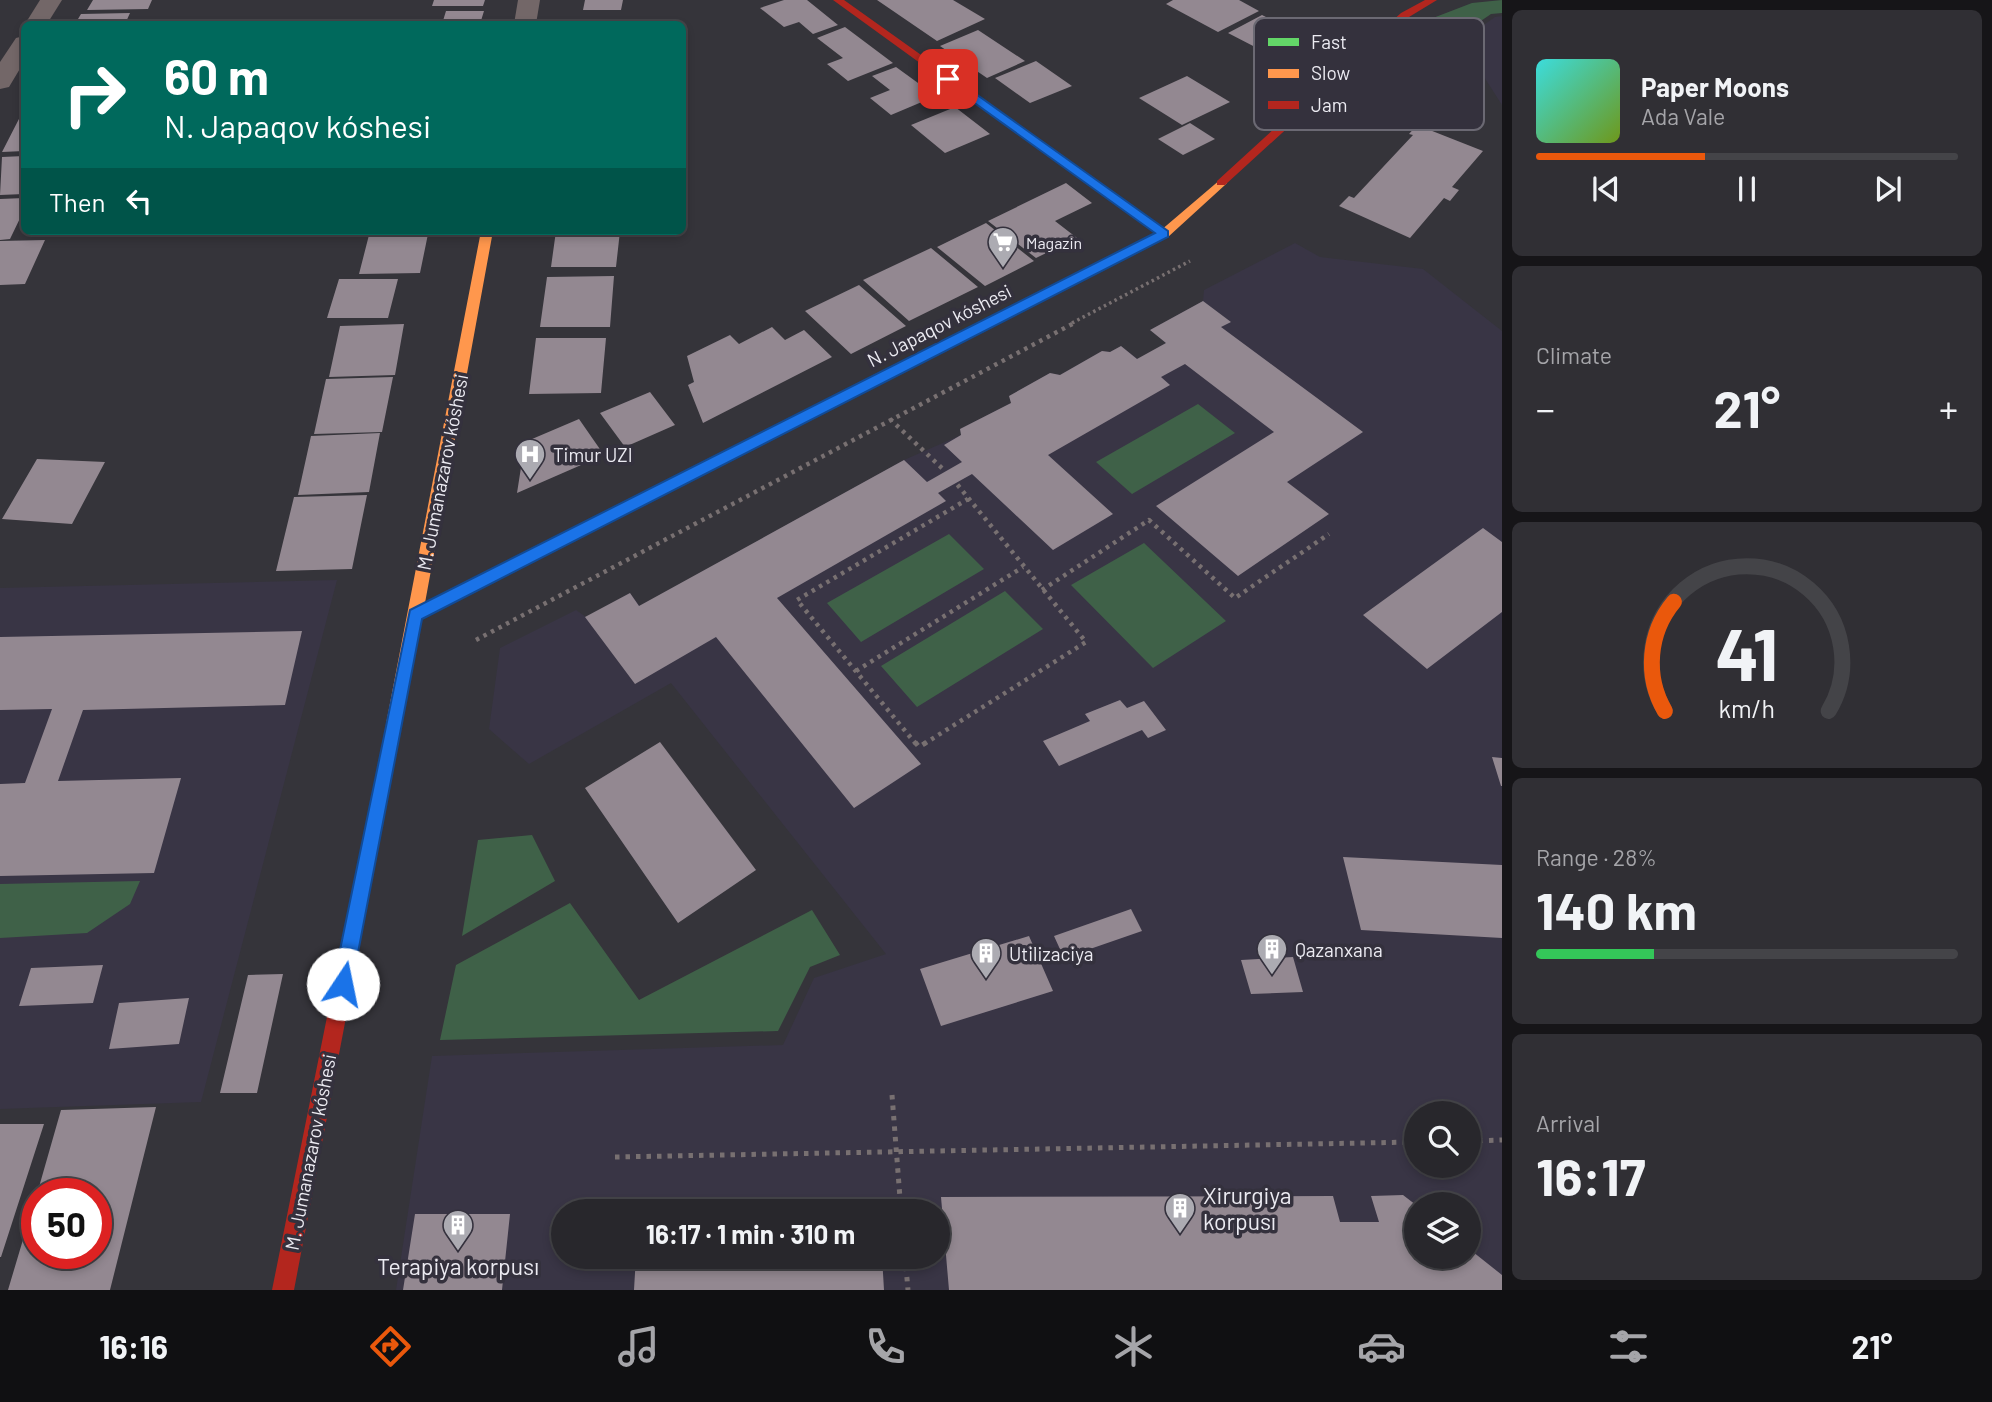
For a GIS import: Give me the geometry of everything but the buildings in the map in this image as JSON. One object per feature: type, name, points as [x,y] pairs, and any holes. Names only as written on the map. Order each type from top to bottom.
[{"type":"main road","points":[[838,0],[1164,234]]},
{"type":"main road","name":"N. Japaqov kóshesi","points":[[1402,18],[1432,0]]},
{"type":"main road","name":"N. Japaqov kóshesi","points":[[415,615],[1164,234],[1278,130]]},
{"type":"main road","name":"M. Jumanazarov kóshesi","points":[[283,1290],[415,615],[485,235]]},
{"type":"street","points":[[38,21],[51,0]]},
{"type":"street","points":[[526,21],[529,0]]},
{"type":"street","points":[[0,82],[21,48]]},
{"type":"path","points":[[476,640],[1190,261]]},
{"type":"path","points":[[890,419],[945,471]]},
{"type":"path","points":[[956,483],[1086,642],[919,747],[797,600],[968,499]]},
{"type":"path","points":[[1042,590],[1149,520],[1235,598],[1329,534]]},
{"type":"path","points":[[856,671],[1023,567]]},
{"type":"path","points":[[892,1095],[900,1199]]},
{"type":"path","points":[[1481,1141],[1502,1140]]},
{"type":"path","points":[[615,1157],[1404,1142]]},
{"type":"path","points":[[906,1269],[908,1290]]},
{"type":"shaded area","points":[[1502,16],[1502,105],[1484,77],[1484,25],[1495,17]]},
{"type":"shaded area","points":[[1295,243],[1320,257],[1423,269],[1502,331],[1502,1290],[396,1290],[432,1056],[783,1045],[814,978],[886,954],[671,683],[529,764],[489,729],[500,648],[576,610],[586,617],[630,593],[640,606],[904,460],[961,435],[960,429],[1011,403],[1009,396],[1050,373],[1060,375],[1102,351],[1110,352],[1121,346],[1138,359],[1166,343],[1150,330],[1203,301],[1204,290]]},
{"type":"shaded area","points":[[337,580],[201,1102],[0,1109],[0,588]]},
{"type":"green space","points":[[1502,0],[1502,13],[1491,14],[1484,19],[1433,18],[1472,3]]},
{"type":"green space","points":[[1198,404],[1235,433],[1132,494],[1096,462]]},
{"type":"green space","points":[[949,534],[984,569],[861,642],[827,603]]},
{"type":"green space","points":[[1144,543],[1226,621],[1153,668],[1071,585]]},
{"type":"green space","points":[[1005,591],[1043,629],[917,707],[881,666]]},
{"type":"green space","points":[[532,835],[555,881],[462,936],[478,840]]},
{"type":"green space","points":[[140,881],[130,904],[87,933],[0,938],[0,884]]},
{"type":"green space","points":[[570,903],[639,1000],[812,910],[840,955],[810,967],[778,1031],[440,1040],[456,965]]},
{"type":"traffic: fast","points":[[651,495],[975,330]]},
{"type":"traffic: slow","points":[[975,330],[1164,234],[1221,183]]},
{"type":"traffic: slow","points":[[394,724],[486,235]]},
{"type":"traffic: slow","points":[[415,615],[651,495]]},
{"type":"traffic: jam","points":[[838,0],[1164,234]]},
{"type":"traffic: jam","points":[[1402,18],[1432,0]]},
{"type":"traffic: jam","points":[[1221,183],[1279,130]]},
{"type":"traffic: jam","points":[[283,1290],[394,724]]},
{"type":"place","name":"Magazin","points":[[1003,269]]},
{"type":"place","name":"Timur UZI","points":[[530,481]]},
{"type":"place","name":"Qazanxana","points":[[1272,976]]},
{"type":"place","name":"Utilizaciya","points":[[986,980]]},
{"type":"place","name":"Xirurgiya korpusı","points":[[1180,1235]]},
{"type":"place","name":"Terapiya korpusı","points":[[458,1252]]},
{"type":"route","points":[[343,984],[415,615],[1164,234],[948,79]]}]
